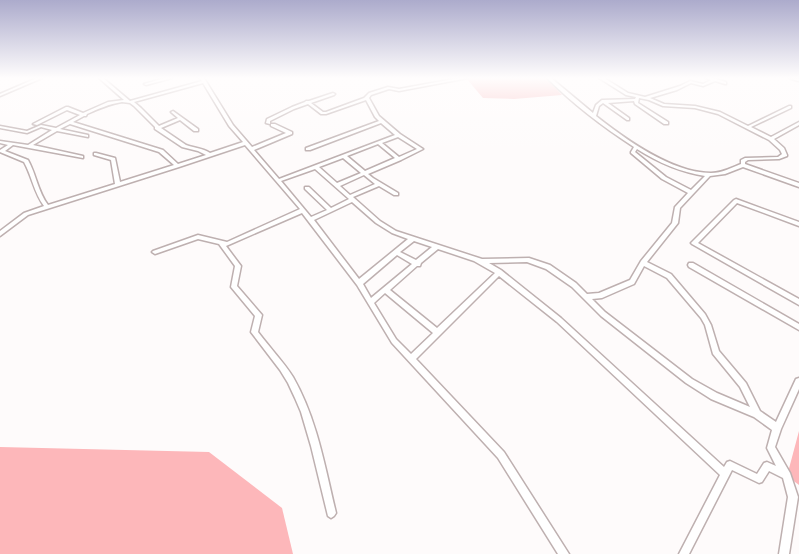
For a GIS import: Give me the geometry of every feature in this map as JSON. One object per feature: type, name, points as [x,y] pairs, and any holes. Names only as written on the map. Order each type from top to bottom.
[{"type":"street","points":[[29,146],[69,122],[110,104]]},
{"type":"street","points":[[131,104],[157,128],[184,145],[203,150],[209,155]]},
{"type":"street","points":[[218,104],[231,126],[303,210],[359,283],[390,335],[501,455],[564,554]]},
{"type":"street","points":[[251,149],[290,133],[271,124],[268,120],[303,104]]},
{"type":"street","points":[[310,104],[325,113],[351,104]]},
{"type":"street","points":[[337,185],[421,148],[398,135],[372,111],[369,104]]},
{"type":"street","points":[[580,104],[636,147],[685,170],[710,175],[730,172],[743,165],[743,161],[747,159],[783,157],[785,153],[771,140],[748,126],[707,109],[688,106],[663,106],[658,104]]},
{"type":"street","points":[[594,115],[598,104]]},
{"type":"street","points":[[607,104],[628,119]]},
{"type":"street","points":[[637,104],[666,123]]},
{"type":"street","points":[[748,126],[790,107]]},
{"type":"street","points":[[35,124],[66,108],[85,115]]},
{"type":"street","points":[[173,112],[196,130]]},
{"type":"street","points":[[157,128],[181,118]]},
{"type":"street","points":[[308,149],[382,121]]},
{"type":"street","points":[[69,122],[161,151],[177,166]]},
{"type":"street","points":[[771,140],[799,123]]},
{"type":"street","points":[[0,126],[27,132],[42,126],[86,136]]},
{"type":"street","points":[[278,181],[398,135]]},
{"type":"street","points":[[0,142],[81,157]]},
{"type":"street","points":[[0,234],[26,214],[177,166],[245,142]]},
{"type":"street","points":[[379,143],[399,159]]},
{"type":"street","points":[[12,144],[2,151],[26,161],[34,176],[38,192],[47,207]]},
{"type":"street","points":[[636,147],[633,152],[664,178],[692,193]]},
{"type":"street","points":[[96,154],[113,160],[118,185]]},
{"type":"street","points":[[344,156],[364,174],[396,194]]},
{"type":"street","points":[[743,165],[799,185]]},
{"type":"street","points":[[316,167],[388,228],[412,239],[483,261],[499,272],[559,320],[725,474]]},
{"type":"street","points":[[587,296],[600,296],[632,282],[643,264],[675,223],[678,208],[710,175]]},
{"type":"street","points":[[310,220],[379,184]]},
{"type":"street","points":[[307,188],[330,210]]},
{"type":"street","points":[[799,224],[736,201],[694,243],[698,247],[799,302]]},
{"type":"street","points":[[155,252],[198,237],[221,244],[230,243],[303,210]]},
{"type":"street","points":[[359,283],[412,239]]},
{"type":"street","points":[[221,244],[238,266],[234,287],[259,316],[254,332],[279,362],[298,396],[311,430],[331,513]]},
{"type":"street","points":[[371,302],[387,291],[437,246]]},
{"type":"street","points":[[396,252],[418,264]]},
{"type":"street","points":[[483,261],[521,260],[539,263],[563,276],[587,296],[603,314],[689,380],[714,396],[756,414],[777,428]]},
{"type":"street","points":[[643,264],[669,276],[703,316],[708,325],[716,352],[743,385],[756,414]]},
{"type":"street","points":[[691,265],[799,328]]},
{"type":"street","points":[[411,359],[499,272]]},
{"type":"street","points":[[387,291],[438,333]]},
{"type":"street","points":[[784,554],[792,505],[788,480],[771,448],[777,428],[799,382]]},
{"type":"street","points":[[684,554],[725,474],[732,465],[758,479],[768,466],[799,490]]},
{"type":"shaded area","points":[[799,431],[799,485],[787,476]]},
{"type":"shaded area","points":[[0,447],[209,452],[282,508],[293,554],[0,554]]}]
